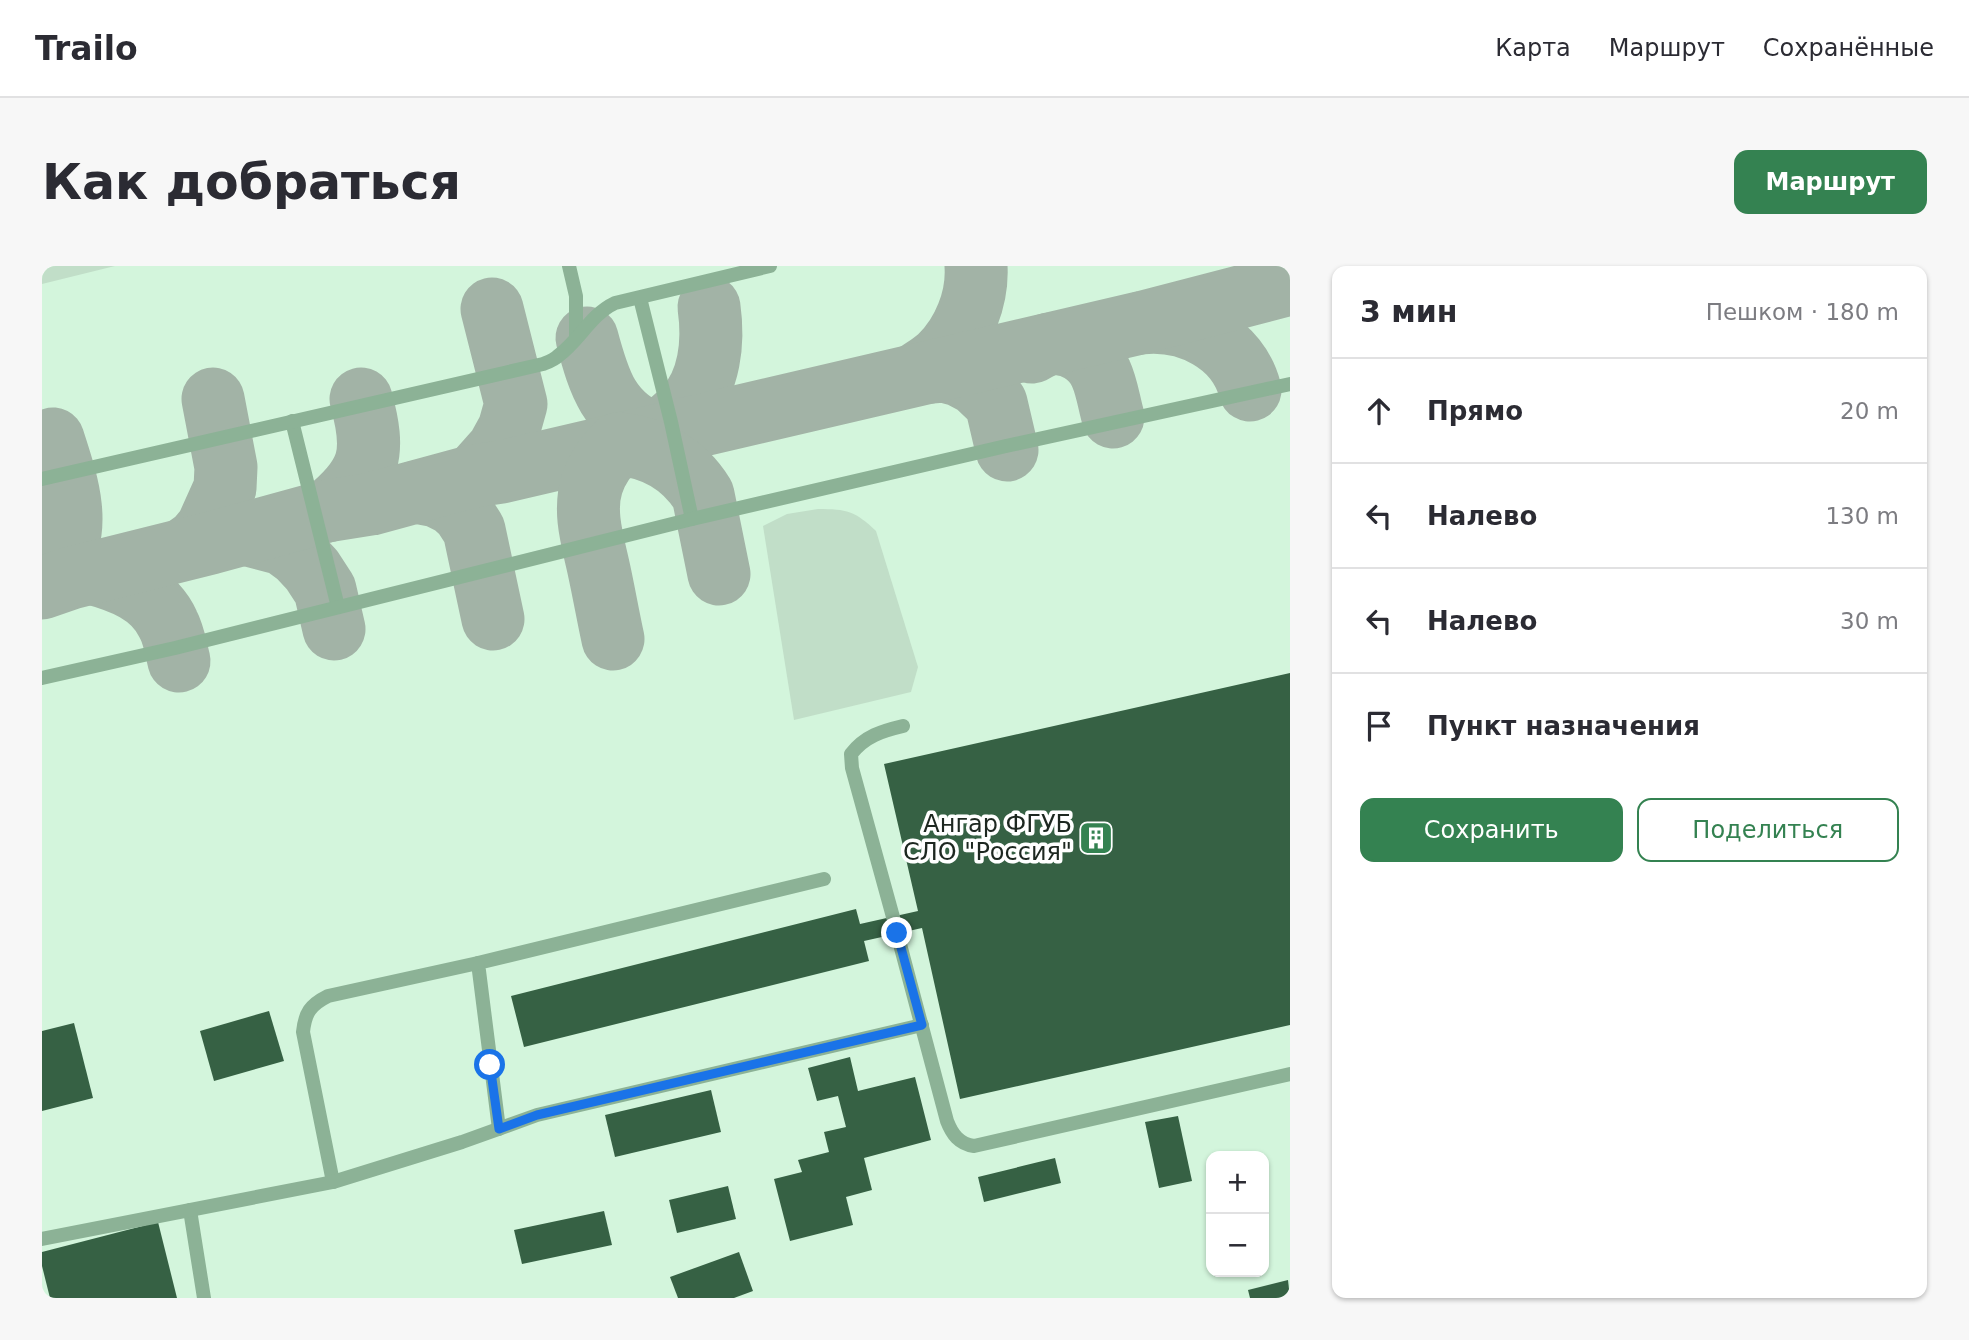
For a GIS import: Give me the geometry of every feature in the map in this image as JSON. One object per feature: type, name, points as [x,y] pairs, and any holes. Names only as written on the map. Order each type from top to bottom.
[{"type":"lane","points":[[569,266],[576,296],[576,338]]},
{"type":"lane","points":[[42,479],[543,364],[558,356],[590,321],[603,309],[615,303],[770,266]]},
{"type":"lane","points":[[640,298],[692,519]]},
{"type":"lane","points":[[42,678],[175,648],[692,519],[1290,384]]},
{"type":"lane","points":[[292,421],[338,607]]},
{"type":"lane","points":[[893,917],[852,768],[852,754],[860,742],[881,731],[903,726]]},
{"type":"lane","points":[[333,1182],[303,1032],[306,1012],[318,1002],[328,996],[478,963],[824,878]]},
{"type":"lane","points":[[897,933],[951,1132],[966,1145],[974,1146],[1290,1074]]},
{"type":"lane","points":[[478,963],[499,1129]]},
{"type":"lane","points":[[42,1239],[333,1182],[537,1115],[922,1025]]},
{"type":"lane","points":[[190,1210],[204,1298]]},
{"type":"shaded area","points":[[42,266],[1290,266],[1290,1298],[42,1298]]},
{"type":"shaded area","points":[[42,266],[115,266],[42,284]]},
{"type":"shaded area","points":[[818,509],[850,512],[876,531],[918,667],[911,692],[794,720],[763,526],[787,514]]},
{"type":"building","name":"Ангар ФГУБ СЛО \"Россия\"","points":[[1290,673],[1290,1025],[960,1099],[922,928],[864,941],[869,961],[524,1047],[511,996],[856,909],[860,924],[918,911],[884,764]]},
{"type":"building","points":[[269,1011],[284,1061],[214,1081],[200,1031]]},
{"type":"building","points":[[74,1023],[93,1098],[42,1111],[42,1031]]},
{"type":"building","points":[[850,1057],[858,1091],[915,1077],[931,1140],[864,1158],[872,1190],[846,1197],[853,1225],[790,1241],[774,1179],[802,1172],[798,1160],[829,1152],[824,1132],[846,1127],[838,1096],[817,1101],[808,1068]]},
{"type":"building","points":[[711,1090],[721,1132],[615,1157],[605,1115]]},
{"type":"building","points":[[1178,1116],[1192,1181],[1159,1188],[1145,1122]]},
{"type":"building","points":[[1055,1158],[1061,1183],[984,1202],[978,1177]]},
{"type":"building","points":[[728,1186],[736,1219],[677,1233],[669,1200]]},
{"type":"building","points":[[604,1211],[612,1245],[522,1264],[514,1230]]},
{"type":"building","points":[[158,1222],[177,1298],[50,1298],[42,1266],[42,1252]]},
{"type":"building","points":[[739,1252],[753,1291],[734,1298],[678,1298],[670,1277]]},
{"type":"building","points":[[1288,1280],[1290,1298],[1250,1298],[1248,1290]]},
{"type":"taxiway","points":[[976,266],[975,290],[962,327],[949,348],[918,373],[944,371],[976,384],[996,403],[1007,450]]},
{"type":"taxiway","points":[[42,588],[327,511],[371,504],[474,476],[501,472],[1144,322],[1290,284]]},
{"type":"taxiway","points":[[587,338],[596,370],[608,397],[627,419],[656,435],[685,409],[700,387],[710,348],[709,307]]},
{"type":"taxiway","points":[[474,476],[498,449],[509,429],[516,404],[492,309]]},
{"type":"taxiway","points":[[1141,323],[1176,325],[1209,337],[1235,359],[1250,390]]},
{"type":"taxiway","points":[[1032,352],[1047,345],[1060,344],[1081,351],[1093,361],[1101,374],[1113,417]]},
{"type":"taxiway","points":[[186,548],[207,528],[225,488],[226,467],[213,399]]},
{"type":"taxiway","points":[[327,511],[353,486],[366,462],[368,434],[361,399]]},
{"type":"taxiway","points":[[42,579],[58,563],[70,534],[67,485],[53,439]]},
{"type":"taxiway","points":[[613,639],[592,538],[588,505],[596,473],[618,444],[655,453],[677,466],[695,484],[703,495],[719,574]]},
{"type":"taxiway","points":[[416,492],[437,496],[453,504],[463,513],[474,530],[493,619]]},
{"type":"taxiway","points":[[245,534],[283,544],[298,555],[325,590],[334,629]]},
{"type":"taxiway","points":[[91,573],[125,584],[154,604],[170,628],[179,661]]},
{"type":"place","name":"Ангар ФГУБ СЛО \"Россия\"","points":[[1096,838]]},
{"type":"route","points":[[490,1065],[499,1129],[537,1115],[922,1025],[897,933]]}]
